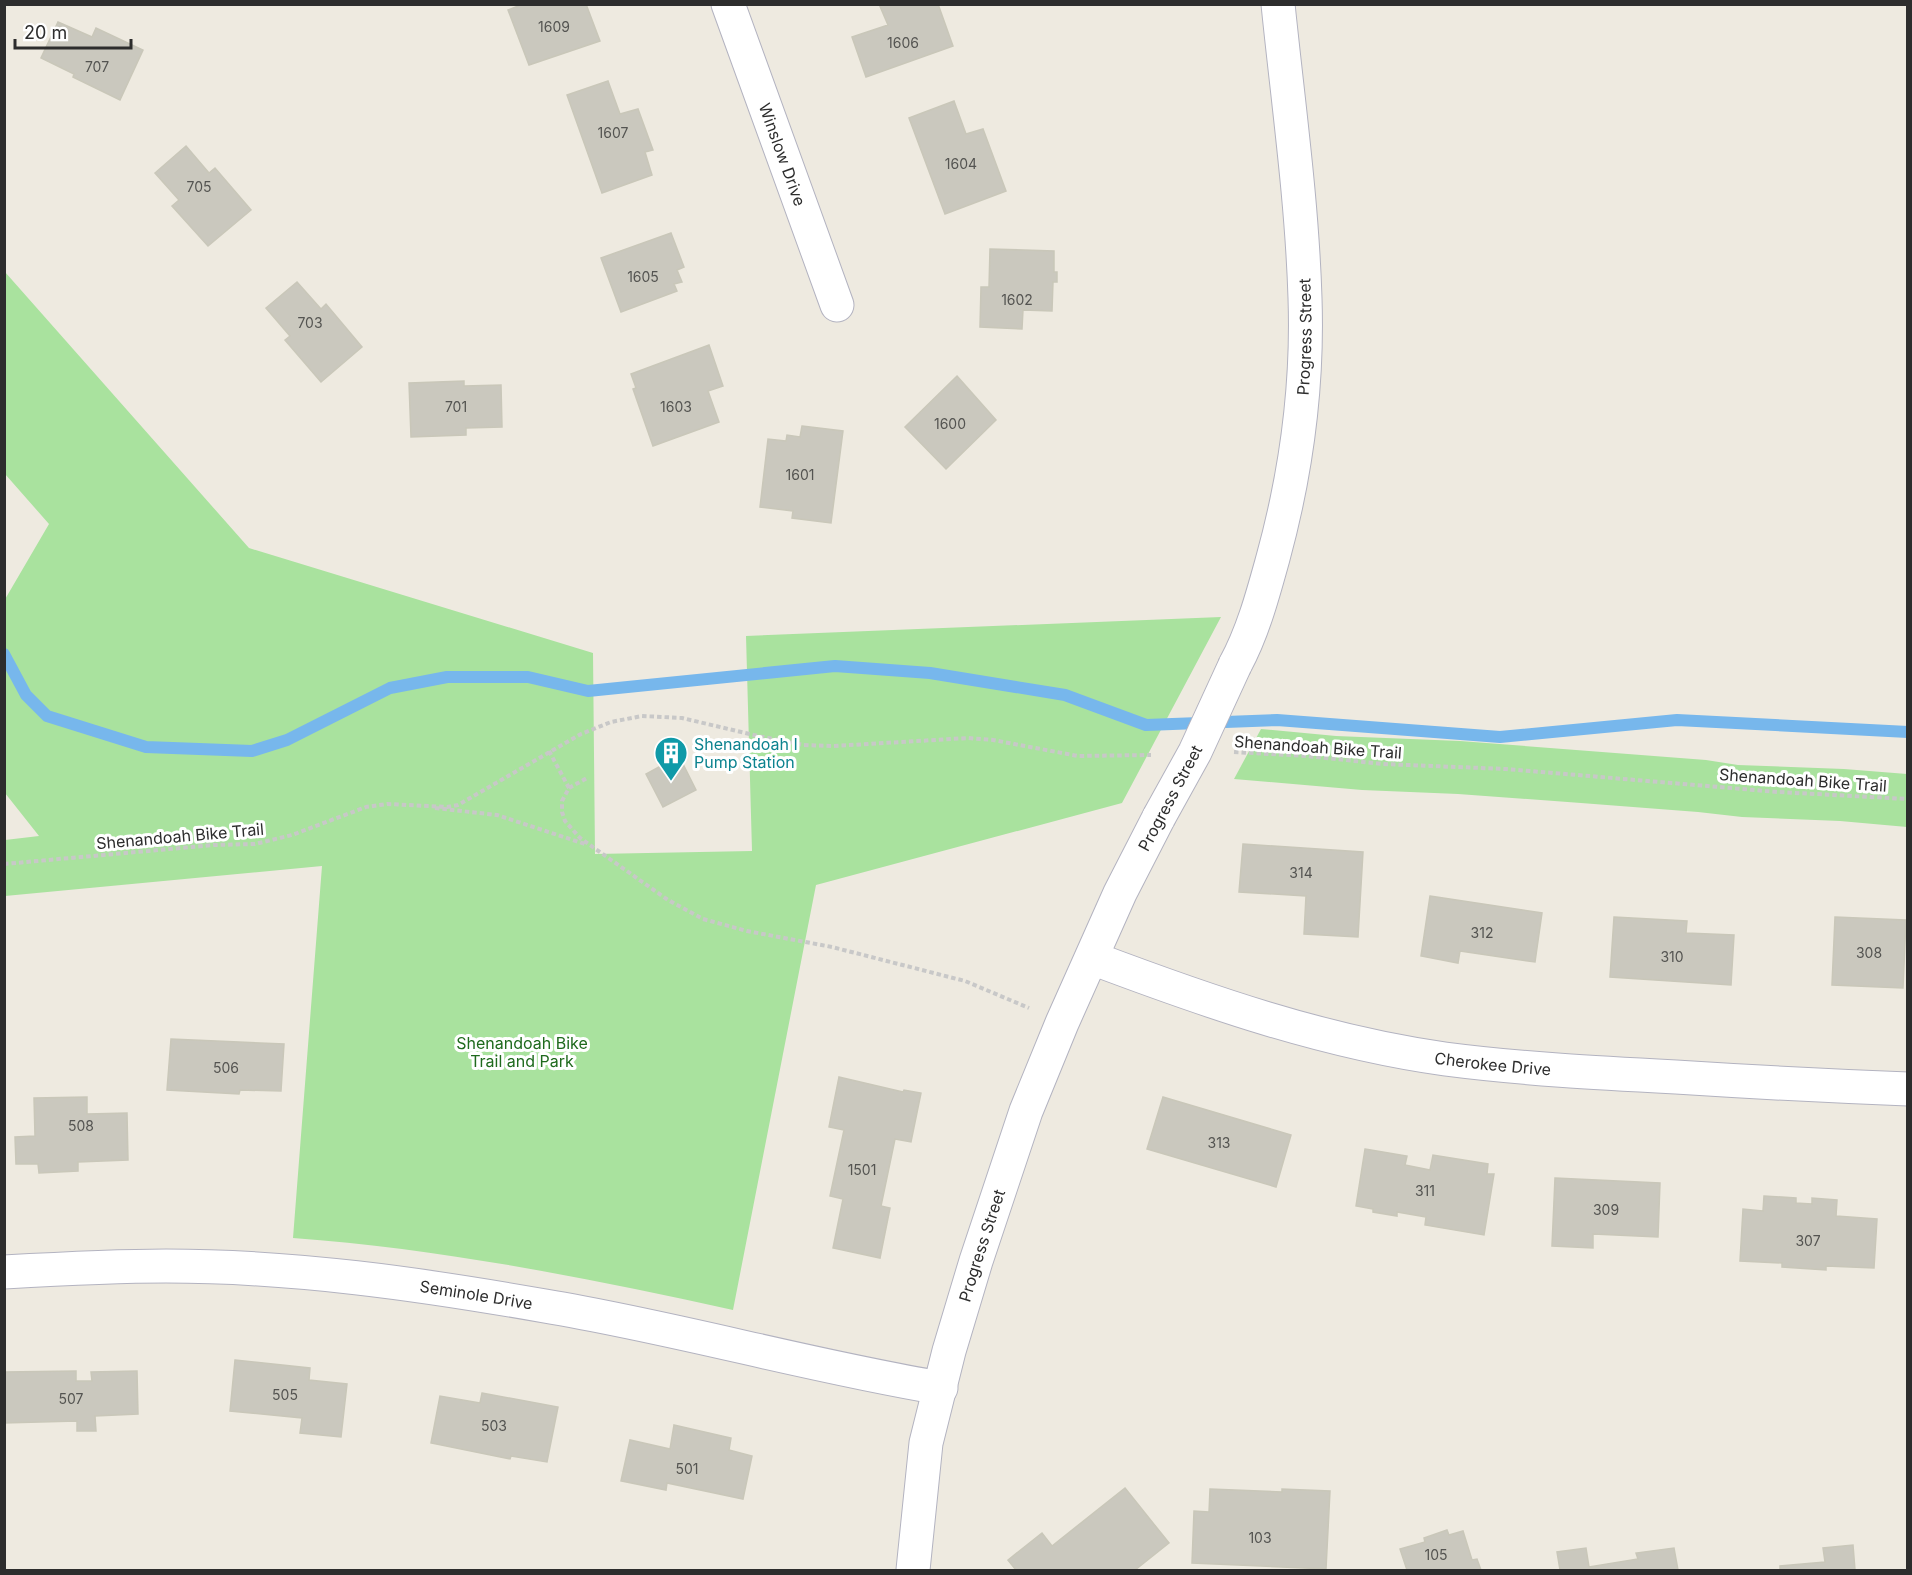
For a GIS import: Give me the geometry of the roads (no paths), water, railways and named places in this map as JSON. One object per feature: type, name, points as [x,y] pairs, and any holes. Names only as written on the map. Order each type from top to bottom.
[{"type":"street","name":"Winslow Drive","points":[[728,4],[837,305]]},
{"type":"street","name":"Progress Street","points":[[913,1570],[926,1443],[955,1331],[983,1238],[1026,1111],[1120,893],[1195,752],[1235,665],[1253,624],[1280,534],[1293,473],[1302,410],[1305,300],[1301,229],[1278,4]]},
{"type":"street","name":"Cherokee Drive","points":[[1092,958],[1270,1020],[1357,1042],[1444,1059],[1555,1071],[1908,1089]]},
{"type":"street","name":"Seminole Drive","points":[[4,1272],[92,1266],[168,1266],[273,1270],[372,1281],[546,1306],[691,1334],[890,1380],[941,1388]]},
{"type":"waterway","points":[[4,654],[26,695],[47,716],[146,747],[252,751],[287,740],[390,688],[447,677],[528,677],[588,691],[835,666],[930,673],[1065,695],[1146,725],[1277,720],[1500,737],[1677,720],[1908,732]]},
{"type":"place","name":"Shenandoah I Pump Station","points":[[671,782]]},
{"type":"park label","name":"Shenandoah Bike Trail and Park","points":[[522,1052]]}]
